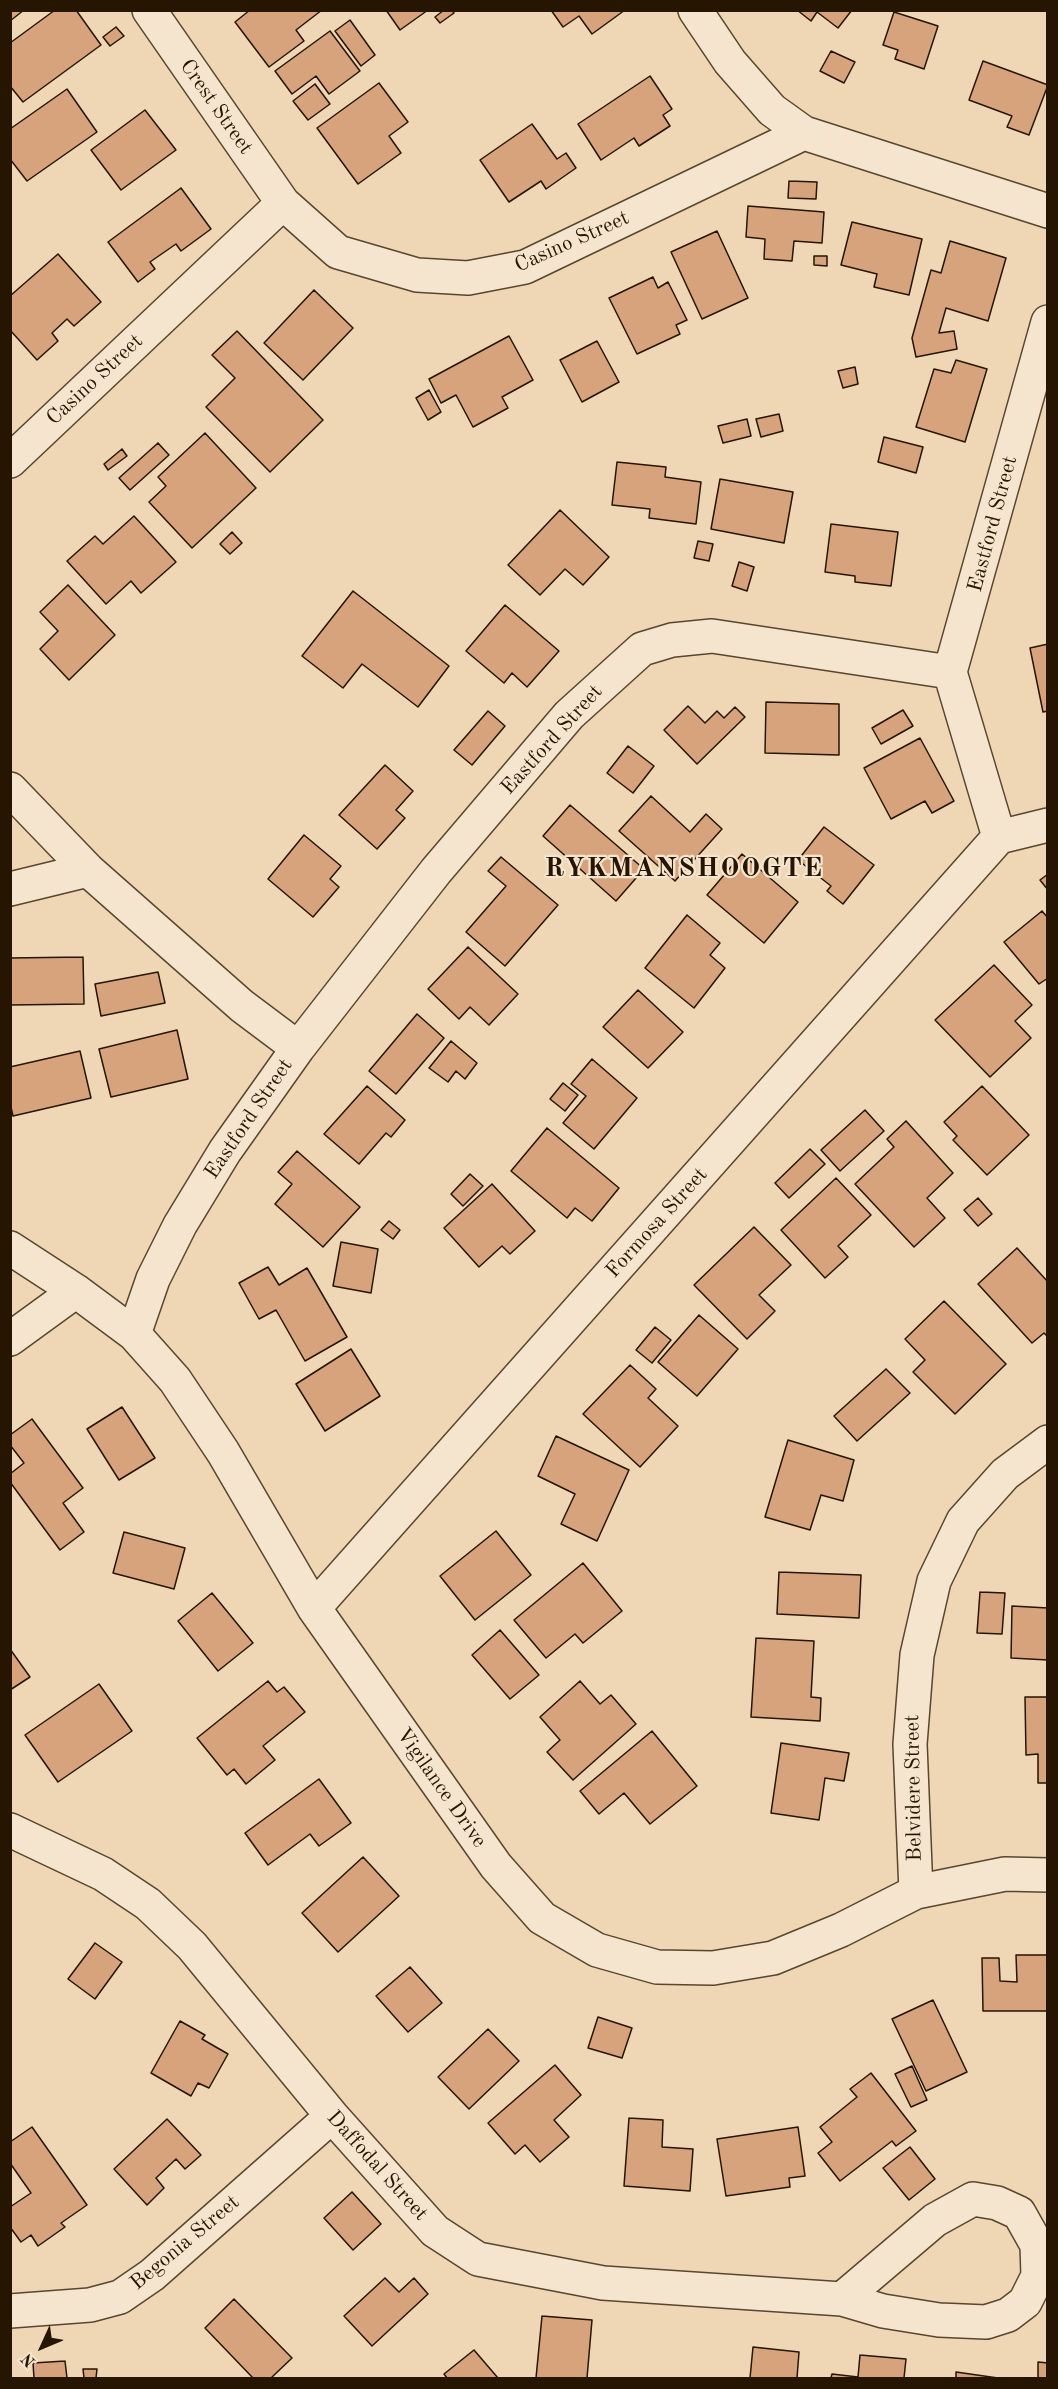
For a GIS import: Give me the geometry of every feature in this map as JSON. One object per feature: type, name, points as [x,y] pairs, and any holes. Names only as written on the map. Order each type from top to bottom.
[{"type":"street","name":"Crest Street","points":[[149,10],[284,203]]},
{"type":"street","points":[[695,10],[730,62],[772,110],[804,133],[1047,211]]},
{"type":"street","name":"Casino Street","points":[[10,461],[284,203],[338,252],[417,275],[468,278],[525,267],[804,133]]},
{"type":"street","name":"Eastford Street","points":[[134,1334],[153,1279],[180,1225],[225,1151],[298,1048],[436,871],[569,715],[642,649],[672,640],[712,636],[950,672],[1047,322]]},
{"type":"street","points":[[950,672],[999,837],[1047,825]]},
{"type":"street","points":[[10,789],[88,870],[242,1006],[298,1048]]},
{"type":"street","name":"Formosa Street","points":[[314,1608],[999,837]]},
{"type":"street","points":[[10,890],[88,870]]},
{"type":"street","name":"Vigilance Drive","points":[[10,1248],[76,1290],[134,1334],[175,1380],[211,1434],[314,1608],[496,1866],[542,1918],[597,1950],[657,1966],[713,1968],[773,1958],[841,1930],[916,1892],[1005,1874],[1047,1875]]},
{"type":"street","points":[[10,1339],[76,1290]]},
{"type":"street","name":"Belvidere Street","points":[[916,1892],[910,1744],[917,1655],[934,1581],[963,1521],[1005,1474],[1047,1442]]},
{"type":"street","name":"Daffodal Street","points":[[10,1830],[103,1874],[148,1904],[192,1946],[332,2116],[435,2231],[478,2259],[603,2283],[842,2299],[883,2311],[939,2320],[986,2322],[1008,2315],[1025,2302],[1038,2276],[1037,2245],[1019,2213],[997,2203],[973,2199],[935,2220],[842,2299]]},
{"type":"street","name":"Begonia Street","points":[[10,2311],[90,2305],[120,2296],[152,2275],[332,2116]]},
{"type":"building","points":[[10,10],[24,10],[10,21]]},
{"type":"building","points":[[55,10],[76,10],[101,45],[23,102],[10,86],[10,43]]},
{"type":"building","points":[[250,10],[322,10],[296,30],[304,41],[269,67],[235,22]]},
{"type":"building","points":[[386,10],[428,10],[400,30]]},
{"type":"building","points":[[444,10],[452,10],[454,13],[440,23],[435,17]]},
{"type":"building","points":[[551,10],[625,10],[592,34],[579,16],[563,27]]},
{"type":"building","points":[[797,10],[852,10],[838,28],[817,12],[811,21]]},
{"type":"building","points":[[894,12],[938,26],[924,69],[895,59],[898,50],[883,45]]},
{"type":"building","points":[[350,20],[375,55],[361,66],[335,31]]},
{"type":"building","points":[[116,27],[124,36],[110,46],[103,37]]},
{"type":"building","points":[[330,31],[360,71],[329,94],[316,76],[292,94],[275,71]]},
{"type":"building","points":[[831,51],[855,62],[844,83],[820,71]]},
{"type":"building","points":[[983,61],[1048,85],[1029,135],[1007,127],[1012,116],[969,100]]},
{"type":"building","points":[[650,76],[672,109],[663,115],[670,126],[639,146],[634,138],[601,160],[578,124]]},
{"type":"building","points":[[379,83],[408,122],[389,136],[401,153],[358,184],[317,128]]},
{"type":"building","points":[[315,84],[330,104],[308,120],[293,101]]},
{"type":"building","points":[[67,89],[97,132],[27,181],[10,159],[10,129]]},
{"type":"building","points":[[145,110],[176,150],[121,190],[91,150]]},
{"type":"building","points":[[532,124],[557,159],[566,153],[576,168],[546,189],[541,181],[509,202],[480,160]]},
{"type":"building","points":[[789,181],[817,182],[816,199],[788,198]]},
{"type":"building","points":[[181,188],[211,229],[181,251],[176,244],[150,262],[155,269],[138,282],[108,242]]},
{"type":"building","points":[[748,206],[824,212],[822,243],[794,241],[792,261],[764,259],[765,239],[746,237]]},
{"type":"building","points":[[852,222],[922,239],[909,295],[874,287],[877,274],[841,265]]},
{"type":"building","points":[[717,231],[748,298],[702,319],[671,252]]},
{"type":"building","points":[[950,241],[1006,258],[988,321],[946,308],[939,333],[954,331],[957,349],[916,357],[912,338],[931,270],[941,273]]},
{"type":"building","points":[[58,254],[101,302],[74,326],[67,319],[52,333],[58,341],[37,360],[10,330],[10,296]]},
{"type":"building","points":[[814,256],[827,256],[827,266],[814,265]]},
{"type":"building","points":[[653,277],[658,288],[668,282],[687,320],[676,325],[680,334],[637,354],[609,298]]},
{"type":"building","points":[[314,290],[353,328],[303,380],[264,343]]},
{"type":"building","points":[[237,331],[323,420],[270,472],[206,407],[235,378],[212,355]]},
{"type":"building","points":[[509,336],[533,380],[502,397],[508,408],[473,427],[456,395],[441,403],[429,379]]},
{"type":"building","points":[[597,341],[619,382],[582,402],[560,360]]},
{"type":"building","points":[[956,360],[987,369],[965,442],[916,427],[934,369],[951,373]]},
{"type":"building","points":[[855,367],[858,384],[843,388],[838,371]]},
{"type":"building","points":[[429,390],[441,412],[428,420],[416,398]]},
{"type":"building","points":[[779,414],[783,431],[761,437],[756,419]]},
{"type":"building","points":[[747,419],[751,436],[723,443],[718,426]]},
{"type":"building","points":[[205,433],[256,488],[192,548],[149,502],[166,486],[158,477]]},
{"type":"building","points":[[884,437],[923,447],[916,473],[878,462]]},
{"type":"building","points":[[158,443],[169,455],[130,490],[119,478]]},
{"type":"building","points":[[122,449],[127,456],[108,470],[104,464]]},
{"type":"building","points":[[617,462],[666,467],[665,477],[701,482],[696,524],[649,518],[650,509],[612,505]]},
{"type":"building","points":[[720,479],[793,492],[784,543],[711,529]]},
{"type":"building","points":[[560,510],[609,557],[583,585],[565,569],[540,595],[508,565]]},
{"type":"building","points":[[134,516],[176,562],[141,593],[131,581],[106,604],[67,561],[95,536],[103,544]]},
{"type":"building","points":[[831,524],[898,532],[891,586],[855,582],[855,576],[825,572]]},
{"type":"building","points":[[232,532],[242,543],[230,554],[220,544]]},
{"type":"building","points":[[698,541],[713,544],[709,561],[694,558]]},
{"type":"building","points":[[739,562],[754,567],[747,591],[732,586]]},
{"type":"building","points":[[68,585],[115,635],[69,680],[40,649],[58,631],[40,612]]},
{"type":"building","points":[[353,591],[449,666],[418,707],[362,664],[343,688],[302,656]]},
{"type":"building","points":[[505,605],[559,651],[527,687],[512,673],[504,683],[466,651]]},
{"type":"building","points":[[1048,644],[1048,711],[1043,712],[1030,648]]},
{"type":"building","points":[[766,702],[839,704],[839,755],[765,753]]},
{"type":"building","points":[[688,706],[705,723],[717,711],[724,718],[735,707],[745,717],[697,764],[664,730]]},
{"type":"building","points":[[903,710],[913,726],[881,744],[872,728]]},
{"type":"building","points":[[488,711],[505,726],[472,765],[454,750]]},
{"type":"building","points":[[920,738],[954,801],[932,813],[925,801],[891,819],[864,768]]},
{"type":"building","points":[[628,746],[654,766],[633,793],[607,773]]},
{"type":"building","points":[[385,765],[413,791],[396,810],[405,818],[377,849],[339,815]]},
{"type":"building","points":[[651,796],[690,832],[706,814],[722,829],[675,881],[619,831]]},
{"type":"building","points":[[570,805],[644,869],[616,901],[543,836]]},
{"type":"building","points":[[824,827],[874,865],[843,904],[827,891],[831,886],[798,860]]},
{"type":"building","points":[[304,835],[341,866],[330,879],[339,887],[313,917],[268,879]]},
{"type":"building","points":[[742,854],[798,902],[764,943],[707,895]]},
{"type":"building","points":[[501,857],[558,905],[505,966],[466,932],[506,886],[488,871]]},
{"type":"building","points":[[1048,874],[1048,890],[1040,880]]},
{"type":"building","points":[[1042,911],[1048,918],[1048,978],[1039,984],[1004,942]]},
{"type":"building","points":[[687,915],[720,943],[710,955],[725,968],[694,1008],[645,968]]},
{"type":"building","points":[[468,947],[518,994],[489,1025],[470,1007],[459,1019],[428,989]]},
{"type":"building","points":[[83,957],[84,1004],[10,1005],[10,958]]},
{"type":"building","points":[[994,965],[1032,1005],[1015,1021],[1031,1038],[990,1077],[935,1020]]},
{"type":"building","points":[[158,972],[165,1003],[101,1016],[95,984]]},
{"type":"building","points":[[638,990],[683,1032],[648,1068],[603,1027]]},
{"type":"building","points":[[417,1014],[444,1038],[396,1094],[369,1071]]},
{"type":"building","points":[[177,1030],[188,1079],[111,1097],[99,1049]]},
{"type":"building","points":[[451,1041],[477,1063],[465,1079],[456,1071],[448,1082],[429,1068]]},
{"type":"building","points":[[80,1051],[91,1098],[13,1116],[10,1103],[10,1067]]},
{"type":"building","points":[[592,1059],[637,1098],[594,1149],[563,1123],[586,1096],[571,1084]]},
{"type":"building","points":[[563,1083],[578,1095],[565,1111],[550,1099]]},
{"type":"building","points":[[367,1086],[405,1120],[391,1137],[386,1133],[359,1164],[324,1134]]},
{"type":"building","points":[[982,1086],[1029,1135],[987,1175],[953,1140],[957,1136],[944,1122]]},
{"type":"building","points":[[865,1110],[884,1131],[840,1171],[821,1150]]},
{"type":"building","points":[[906,1121],[953,1173],[927,1198],[945,1218],[914,1247],[855,1184],[894,1147],[887,1139]]},
{"type":"building","points":[[547,1128],[619,1188],[592,1221],[575,1208],[567,1218],[511,1171]]},
{"type":"building","points":[[810,1149],[825,1164],[789,1198],[775,1183]]},
{"type":"building","points":[[297,1151],[360,1207],[323,1247],[275,1204],[292,1184],[278,1172]]},
{"type":"building","points":[[470,1174],[483,1186],[463,1206],[451,1194]]},
{"type":"building","points":[[836,1178],[871,1215],[838,1246],[848,1257],[825,1278],[781,1230]]},
{"type":"building","points":[[492,1184],[535,1231],[510,1254],[502,1246],[479,1267],[444,1228]]},
{"type":"building","points":[[978,1198],[992,1214],[978,1226],[964,1210]]},
{"type":"building","points":[[389,1221],[400,1230],[393,1239],[381,1230]]},
{"type":"building","points":[[754,1227],[791,1265],[759,1295],[775,1311],[747,1339],[694,1285]]},
{"type":"building","points":[[341,1242],[378,1249],[371,1293],[333,1286]]},
{"type":"building","points":[[1017,1248],[1048,1282],[1048,1337],[1044,1333],[1032,1343],[978,1284]]},
{"type":"building","points":[[268,1267],[279,1285],[307,1268],[347,1337],[305,1361],[276,1310],[259,1319],[239,1283]]},
{"type":"building","points":[[944,1301],[1006,1364],[955,1414],[913,1372],[925,1360],[905,1339]]},
{"type":"building","points":[[699,1315],[738,1349],[697,1396],[658,1362]]},
{"type":"building","points":[[655,1327],[671,1340],[652,1363],[636,1350]]},
{"type":"building","points":[[351,1349],[380,1396],[325,1431],[296,1384]]},
{"type":"building","points":[[630,1365],[656,1389],[648,1398],[678,1426],[640,1467],[583,1414]]},
{"type":"building","points":[[886,1369],[910,1393],[857,1441],[834,1416]]},
{"type":"building","points":[[122,1407],[155,1458],[119,1480],[87,1429]]},
{"type":"building","points":[[32,1419],[83,1488],[63,1503],[84,1532],[60,1550],[10,1482],[10,1474],[24,1463],[10,1445],[10,1435]]},
{"type":"building","points":[[556,1436],[629,1470],[597,1541],[561,1524],[575,1494],[538,1476]]},
{"type":"building","points":[[788,1440],[854,1460],[843,1501],[821,1495],[810,1530],[765,1517]]},
{"type":"building","points":[[496,1531],[531,1575],[475,1620],[440,1576]]},
{"type":"building","points":[[124,1532],[185,1548],[174,1589],[113,1573]]},
{"type":"building","points":[[583,1563],[622,1611],[583,1643],[575,1634],[546,1658],[514,1620]]},
{"type":"building","points":[[779,1572],[861,1575],[859,1618],[777,1614]]},
{"type":"building","points":[[980,1592],[1005,1593],[1002,1634],[977,1633]]},
{"type":"building","points":[[212,1593],[253,1643],[218,1671],[178,1621]]},
{"type":"building","points":[[1012,1606],[1048,1608],[1048,1660],[1011,1658]]},
{"type":"building","points":[[500,1630],[539,1675],[510,1699],[472,1655]]},
{"type":"building","points":[[756,1638],[814,1641],[811,1697],[821,1698],[820,1721],[751,1717]]},
{"type":"building","points":[[10,1649],[30,1677],[10,1690]]},
{"type":"building","points":[[268,1681],[277,1692],[284,1687],[305,1712],[263,1746],[275,1760],[246,1784],[234,1769],[227,1775],[197,1738]]},
{"type":"building","points":[[580,1681],[600,1704],[611,1695],[636,1724],[573,1780],[547,1752],[560,1740],[540,1717]]},
{"type":"building","points":[[99,1684],[132,1731],[58,1782],[25,1735]]},
{"type":"building","points":[[1025,1697],[1048,1697],[1048,1783],[1038,1783],[1038,1754],[1026,1755]]},
{"type":"building","points":[[652,1731],[697,1786],[650,1824],[624,1793],[599,1814],[580,1791]]},
{"type":"building","points":[[781,1743],[849,1753],[844,1781],[825,1778],[819,1820],[771,1813]]},
{"type":"building","points":[[319,1779],[351,1823],[319,1846],[310,1834],[268,1865],[245,1833]]},
{"type":"building","points":[[363,1857],[399,1896],[338,1952],[302,1913]]},
{"type":"building","points":[[95,1943],[122,1962],[95,1999],[68,1979]]},
{"type":"building","points":[[1016,1955],[1048,1955],[1048,2011],[983,2011],[982,1958],[999,1958],[1000,1981],[1017,1982]]},
{"type":"building","points":[[410,1967],[442,2003],[408,2032],[376,1996]]},
{"type":"building","points":[[933,2000],[967,2072],[926,2091],[892,2019]]},
{"type":"building","points":[[598,2017],[632,2028],[622,2058],[588,2048]]},
{"type":"building","points":[[180,2021],[205,2035],[202,2039],[228,2054],[209,2088],[198,2083],[191,2096],[151,2073]]},
{"type":"building","points":[[488,2029],[519,2061],[469,2109],[438,2077]]},
{"type":"building","points":[[555,2065],[581,2095],[554,2120],[569,2137],[540,2162],[525,2145],[515,2154],[488,2123]]},
{"type":"building","points":[[912,2066],[927,2100],[911,2107],[895,2074]]},
{"type":"building","points":[[871,2073],[916,2131],[896,2146],[892,2141],[840,2181],[818,2153],[832,2142],[820,2127],[857,2097],[850,2089]]},
{"type":"building","points":[[629,2118],[663,2120],[662,2147],[693,2149],[690,2191],[624,2186]]},
{"type":"building","points":[[167,2119],[201,2155],[185,2169],[176,2159],[156,2178],[164,2188],[147,2205],[114,2169]]},
{"type":"building","points":[[32,2127],[87,2205],[61,2223],[65,2227],[38,2246],[31,2235],[21,2242],[10,2227],[10,2207],[31,2193],[10,2163],[10,2142]]},
{"type":"building","points":[[798,2127],[805,2176],[789,2178],[790,2187],[726,2196],[717,2139]]},
{"type":"building","points":[[910,2147],[935,2179],[909,2200],[883,2168]]},
{"type":"building","points":[[352,2192],[381,2224],[353,2250],[324,2218]]},
{"type":"building","points":[[385,2278],[399,2292],[414,2278],[428,2294],[372,2346],[344,2316]]},
{"type":"building","points":[[234,2299],[292,2358],[271,2378],[253,2378],[205,2328]]},
{"type":"building","points":[[542,2316],[592,2320],[587,2378],[536,2378]]},
{"type":"building","points":[[753,2347],[799,2352],[797,2378],[750,2378]]},
{"type":"building","points":[[474,2350],[498,2378],[447,2378],[444,2374]]},
{"type":"building","points":[[860,2355],[906,2359],[904,2378],[831,2378],[832,2374],[858,2377]]},
{"type":"building","points":[[65,2361],[67,2378],[34,2378],[33,2363]]},
{"type":"building","points":[[1038,2362],[1048,2363],[1048,2378],[1038,2378]]},
{"type":"building","points":[[83,2369],[97,2369],[96,2378],[84,2378]]},
{"type":"building","points":[[956,2372],[998,2378],[956,2378]]},
{"type":"district","name":"RYKMANSHOOGTE","points":[[684,869]]}]
